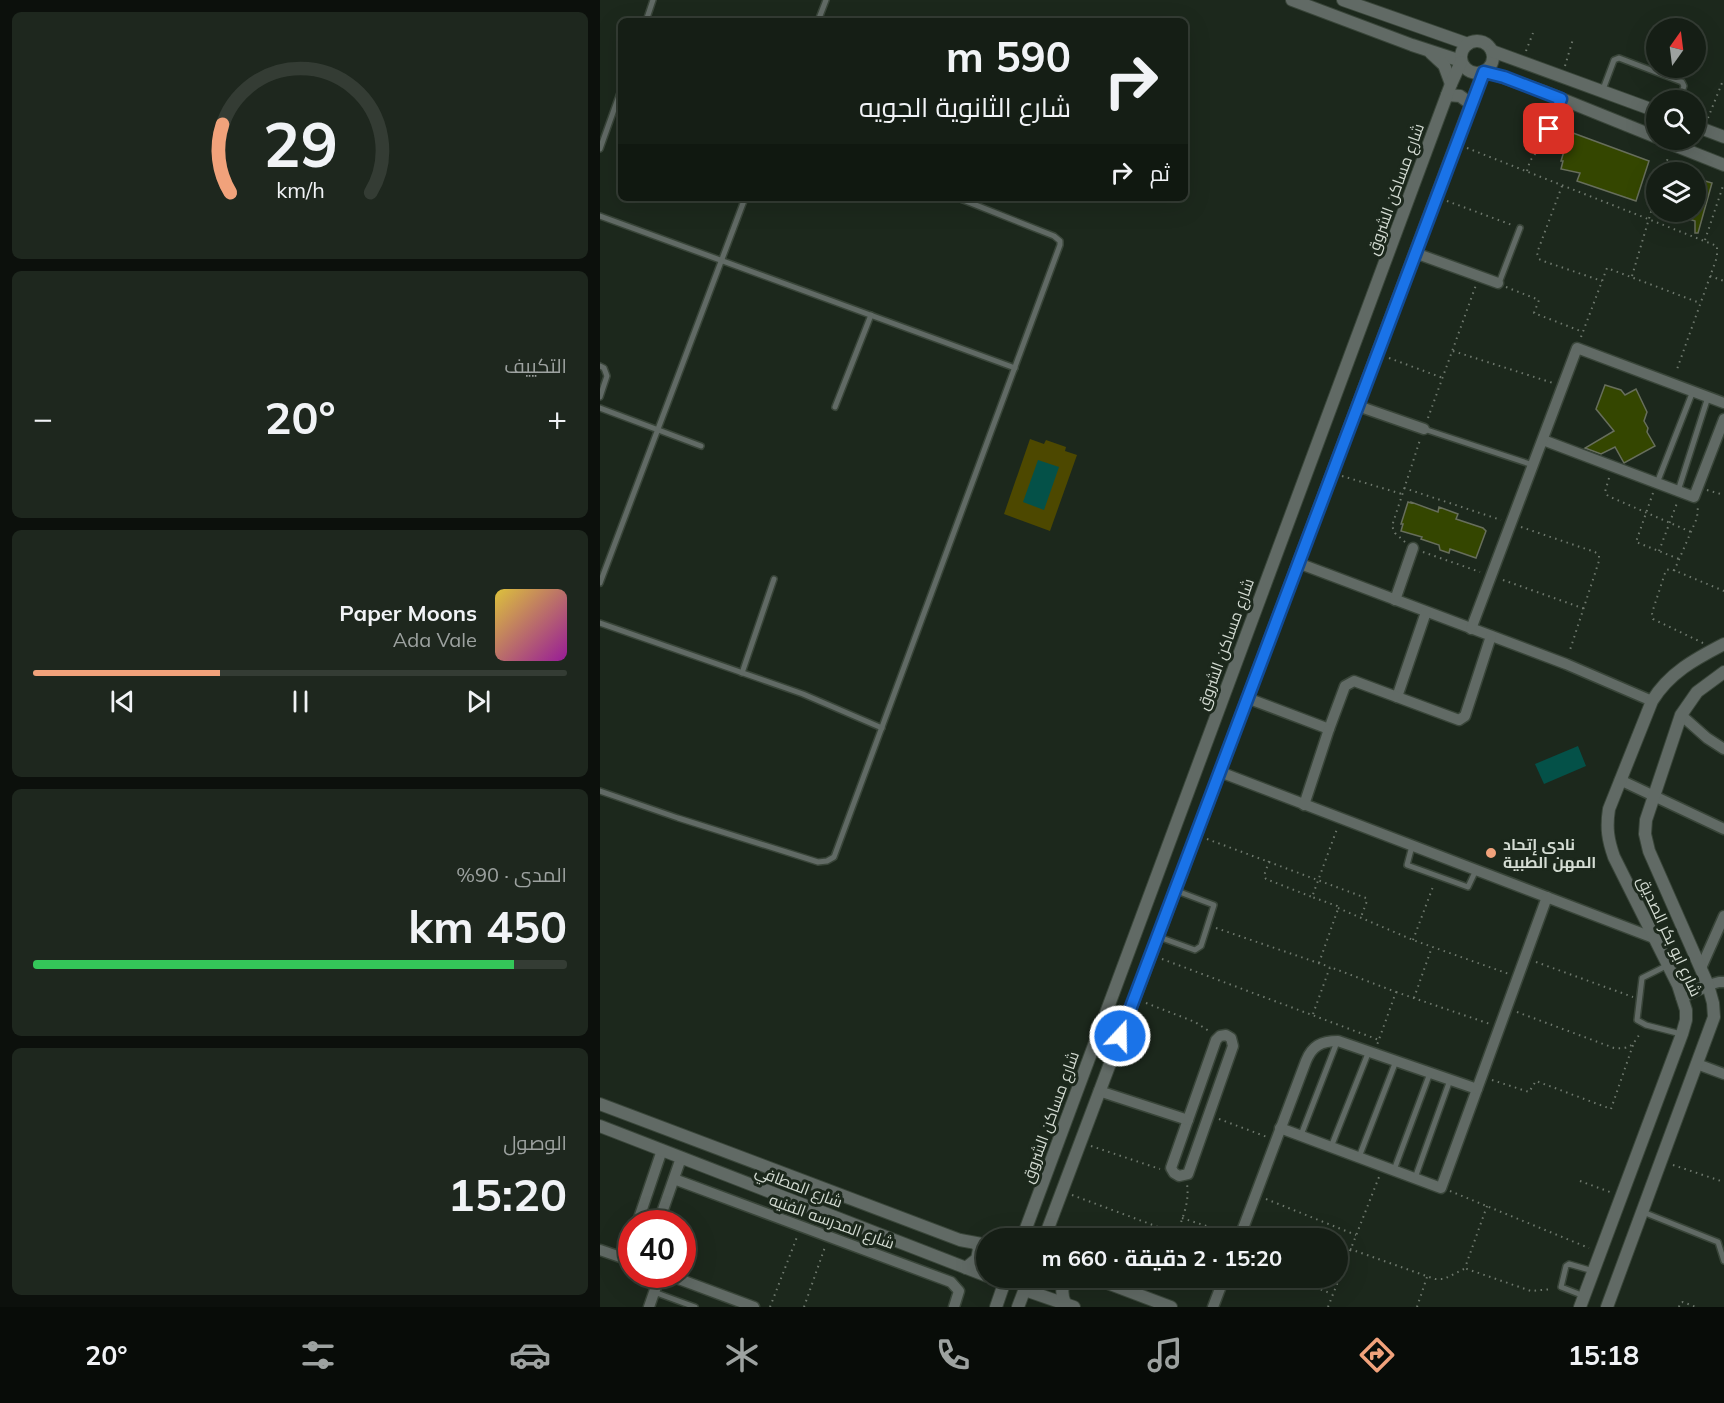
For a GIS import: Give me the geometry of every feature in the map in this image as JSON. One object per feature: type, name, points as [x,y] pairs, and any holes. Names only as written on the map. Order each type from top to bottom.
[{"type":"street","points":[[1292,0],[1461,61],[1468,71],[1484,72],[1561,99],[1646,133]]},
{"type":"street","points":[[1343,0],[1468,44],[1480,41],[1492,51],[1646,107]]},
{"type":"street","points":[[1461,61],[1462,51],[1468,44]]},
{"type":"street","points":[[1428,50],[1444,65],[1449,89],[1471,104]]},
{"type":"street","points":[[1048,1228],[1456,143],[1484,72],[1492,62],[1492,51]]},
{"type":"street","name":"شارع مساكن الشروق","points":[[1026,1228],[1461,61]]},
{"type":"street","points":[[1706,131],[1724,137]]},
{"type":"street","points":[[1687,150],[1724,165]]},
{"type":"street","points":[[1415,253],[1498,283]]},
{"type":"street","points":[[1471,629],[1577,348],[1724,403]]},
{"type":"street","points":[[1358,406],[1424,429]]},
{"type":"street","points":[[1542,440],[1680,491],[1696,492],[1724,419]]},
{"type":"street","points":[[1395,600],[1413,548]]},
{"type":"street","points":[[1298,563],[1566,664],[1652,700]]},
{"type":"street","points":[[1260,597],[1269,606],[1282,606]]},
{"type":"street","points":[[1397,697],[1426,612]]},
{"type":"street","points":[[1249,626],[1262,623],[1272,632]]},
{"type":"street","points":[[1304,805],[1329,729],[1348,683],[1359,682],[1456,720],[1462,719],[1465,716],[1491,636]]},
{"type":"street","name":"شارع ابو بكر الصديق","points":[[1582,1301],[1686,1020],[1682,997],[1614,857],[1607,838],[1607,823],[1620,780],[1652,700],[1667,679],[1719,647]]},
{"type":"street","name":"شارع ابو بكر الصديق","points":[[1608,1307],[1714,1017],[1708,986],[1646,842],[1645,827],[1681,715],[1697,692],[1724,672]]},
{"type":"street","points":[[1247,698],[1329,729]]},
{"type":"street","points":[[1681,715],[1707,738],[1724,749]]},
{"type":"street","points":[[1220,772],[1654,938]]},
{"type":"street","points":[[1620,780],[1724,829]]},
{"type":"street","points":[[1280,1128],[1441,1188],[1547,897]]},
{"type":"street","points":[[1701,968],[1724,916]]},
{"type":"street","points":[[1682,997],[1724,982]]},
{"type":"street","points":[[1220,1036],[1228,1036],[1233,1046],[1188,1174],[1176,1175],[1171,1167],[1216,1040],[1220,1036]]},
{"type":"street","points":[[1243,1228],[1310,1051],[1318,1044],[1338,1041],[1477,1089]]},
{"type":"street","points":[[1698,1064],[1724,1074]]},
{"type":"street","points":[[1099,1091],[1188,1120]]},
{"type":"street","name":"شارع المطافي","points":[[600,1104],[960,1240],[976,1243]]},
{"type":"street","name":"شارع المطافي","points":[[600,1126],[976,1272]]},
{"type":"street","points":[[642,1210],[662,1150]]},
{"type":"street","points":[[663,1210],[681,1158]]},
{"type":"street","name":"شارع المدرسه الفنيه","points":[[674,1179],[951,1282],[959,1291],[954,1307]]},
{"type":"street","points":[[600,1250],[618,1256]]},
{"type":"street","points":[[966,1268],[976,1260]]},
{"type":"street","points":[[696,1286],[751,1307]]},
{"type":"street","points":[[649,1307],[655,1288]]},
{"type":"street","points":[[996,1307],[1003,1288]]},
{"type":"street","points":[[1018,1307],[1025,1288]]},
{"type":"street","points":[[1035,1288],[1069,1305]]},
{"type":"street","points":[[1063,1288],[1062,1292],[1069,1305]]},
{"type":"street","points":[[1121,1288],[1171,1307]]},
{"type":"street","points":[[1213,1307],[1220,1288]]},
{"type":"lane","points":[[647,18],[653,0]]},
{"type":"lane","points":[[819,18],[826,0]]},
{"type":"lane","points":[[1602,92],[1614,60],[1619,58],[1682,82],[1683,90]]},
{"type":"lane","points":[[600,149],[618,98]]},
{"type":"lane","points":[[1544,145],[1561,99]]},
{"type":"lane","points":[[600,583],[744,201]]},
{"type":"lane","points":[[600,791],[818,862],[834,857],[1060,245],[1060,241],[1054,236],[966,201]]},
{"type":"lane","points":[[600,216],[1015,368]]},
{"type":"lane","points":[[1498,283],[1520,228]]},
{"type":"lane","points":[[835,407],[871,315]]},
{"type":"lane","points":[[600,366],[604,368],[607,376],[600,397]]},
{"type":"lane","points":[[1657,483],[1694,391]]},
{"type":"lane","points":[[1680,491],[1708,397]]},
{"type":"lane","points":[[600,408],[701,446]]},
{"type":"lane","points":[[1424,429],[1533,465]]},
{"type":"lane","points":[[742,673],[774,579]]},
{"type":"lane","points":[[600,623],[803,694],[882,728]]},
{"type":"lane","points":[[1412,846],[1407,864],[1437,877],[1468,887],[1476,870]]},
{"type":"lane","points":[[1158,937],[1197,950],[1201,946],[1214,908],[1213,904],[1175,890]]},
{"type":"lane","points":[[1668,966],[1641,978],[1637,1020],[1646,1025],[1682,1034]]},
{"type":"lane","points":[[1301,1135],[1338,1041]]},
{"type":"lane","points":[[1331,1147],[1371,1052]]},
{"type":"lane","points":[[1359,1157],[1396,1060]]},
{"type":"lane","points":[[1388,1168],[1431,1073]]},
{"type":"lane","points":[[1414,1178],[1450,1080]]},
{"type":"lane","points":[[1643,1212],[1718,1242],[1724,1261]]},
{"type":"lane","points":[[1582,1301],[1561,1287],[1568,1264],[1593,1271]]},
{"type":"lane","points":[[654,1292],[695,1307]]},
{"type":"path","points":[[1522,62],[1533,33]]},
{"type":"path","points":[[1561,77],[1573,39]]},
{"type":"path","points":[[1706,114],[1722,83]]},
{"type":"path","points":[[1456,143],[1646,217]]},
{"type":"path","points":[[1527,171],[1536,152],[1544,145]]},
{"type":"path","points":[[1705,240],[1724,183]]},
{"type":"path","points":[[1562,185],[1537,253],[1538,257],[1543,261],[1602,281]]},
{"type":"path","points":[[1436,197],[1520,228]]},
{"type":"path","points":[[1632,276],[1647,222]]},
{"type":"path","points":[[1658,222],[1715,244],[1718,248],[1672,383]]},
{"type":"path","points":[[1577,348],[1607,268],[1701,303]]},
{"type":"path","points":[[1413,548],[1395,533],[1392,526],[1424,429],[1480,276]]},
{"type":"path","points":[[1710,276],[1724,281]]},
{"type":"path","points":[[1498,283],[1539,300],[1534,313],[1583,332]]},
{"type":"path","points":[[1453,351],[1563,387]]},
{"type":"path","points":[[1377,354],[1443,378]]},
{"type":"path","points":[[1613,466],[1606,494],[1691,532]]},
{"type":"path","points":[[1332,473],[1402,494]]},
{"type":"path","points":[[1657,483],[1636,542],[1679,559]]},
{"type":"path","points":[[1659,552],[1680,491]]},
{"type":"path","points":[[1674,571],[1699,511],[1696,492],[1724,495]]},
{"type":"path","points":[[1566,664],[1599,561],[1599,555],[1595,552]]},
{"type":"path","points":[[1719,647],[1653,619],[1652,613],[1668,568],[1724,591]]},
{"type":"path","points":[[1312,897],[1341,818]]},
{"type":"path","points":[[1196,834],[1366,898],[1361,917]]},
{"type":"path","points":[[1269,861],[1264,876],[1266,879],[1413,940],[1518,978]]},
{"type":"path","points":[[1413,940],[1437,877]]},
{"type":"path","points":[[1319,963],[1338,908]]},
{"type":"path","points":[[1208,925],[1499,1028]]},
{"type":"path","points":[[1414,998],[1432,947]]},
{"type":"path","points":[[1151,955],[1379,1040]]},
{"type":"path","points":[[1525,958],[1638,999]]},
{"type":"path","points":[[1312,1015],[1330,967]]},
{"type":"path","points":[[1371,1052],[1379,1040],[1396,992]]},
{"type":"path","points":[[1134,999],[1195,1022],[1220,1036]]},
{"type":"path","points":[[1506,1008],[1614,1048],[1633,1045]]},
{"type":"path","points":[[1481,1076],[1529,1092],[1536,1081],[1611,1109],[1633,1045],[1646,1025]]},
{"type":"path","points":[[1209,1115],[1276,1141]]},
{"type":"path","points":[[1080,1142],[1176,1175]]},
{"type":"path","points":[[1662,1161],[1724,1182]]},
{"type":"path","points":[[1328,1307],[1356,1235],[1388,1168]]},
{"type":"path","points":[[1179,1228],[1188,1195],[1188,1174]]},
{"type":"path","points":[[1580,1181],[1621,1196]]},
{"type":"path","points":[[1441,1188],[1600,1252]]},
{"type":"path","points":[[1062,1191],[1161,1228]]},
{"type":"path","points":[[1256,1194],[1356,1235]]},
{"type":"path","points":[[1350,1249],[1427,1277],[1444,1279],[1466,1268],[1487,1206]]},
{"type":"path","points":[[1182,1218],[1210,1228]]},
{"type":"path","points":[[770,1307],[802,1226]]},
{"type":"path","points":[[804,1307],[829,1236]]},
{"type":"path","points":[[1466,1268],[1531,1291],[1561,1287]]},
{"type":"path","points":[[1417,1307],[1427,1277]]},
{"type":"path","points":[[1318,1288],[1333,1294]]},
{"type":"path","points":[[1679,1307],[1683,1302],[1696,1307]]},
{"type":"shaded area","points":[[1030,439],[1044,444],[1046,440],[1066,447],[1065,451],[1077,455],[1050,531],[1004,514]]},
{"type":"water","points":[[1038,460],[1059,467],[1044,510],[1023,502]]},
{"type":"water","points":[[1578,746],[1586,766],[1544,784],[1535,764]]},
{"type":"building","points":[[1573,133],[1649,161],[1646,162],[1646,170],[1636,201],[1577,181],[1580,173],[1561,169],[1568,138],[1571,139]]},
{"type":"building","points":[[1706,181],[1712,183],[1706,204]]},
{"type":"building","points":[[1695,222],[1701,222],[1698,233],[1695,233]]},
{"type":"building","points":[[1605,385],[1621,390],[1625,395],[1636,389],[1647,412],[1644,421],[1655,446],[1624,463],[1615,447],[1601,454],[1585,448],[1614,431],[1596,409]]},
{"type":"building","points":[[1408,502],[1438,512],[1439,507],[1458,514],[1456,519],[1483,528],[1486,531],[1476,558],[1450,549],[1449,553],[1440,550],[1439,545],[1401,531]]},
{"type":"place","name":"نادى إتحاد المهن الطبية","points":[[1491,853]]},
{"type":"route","points":[[1120,1036],[1484,72],[1504,77],[1561,99],[1549,129]]}]
